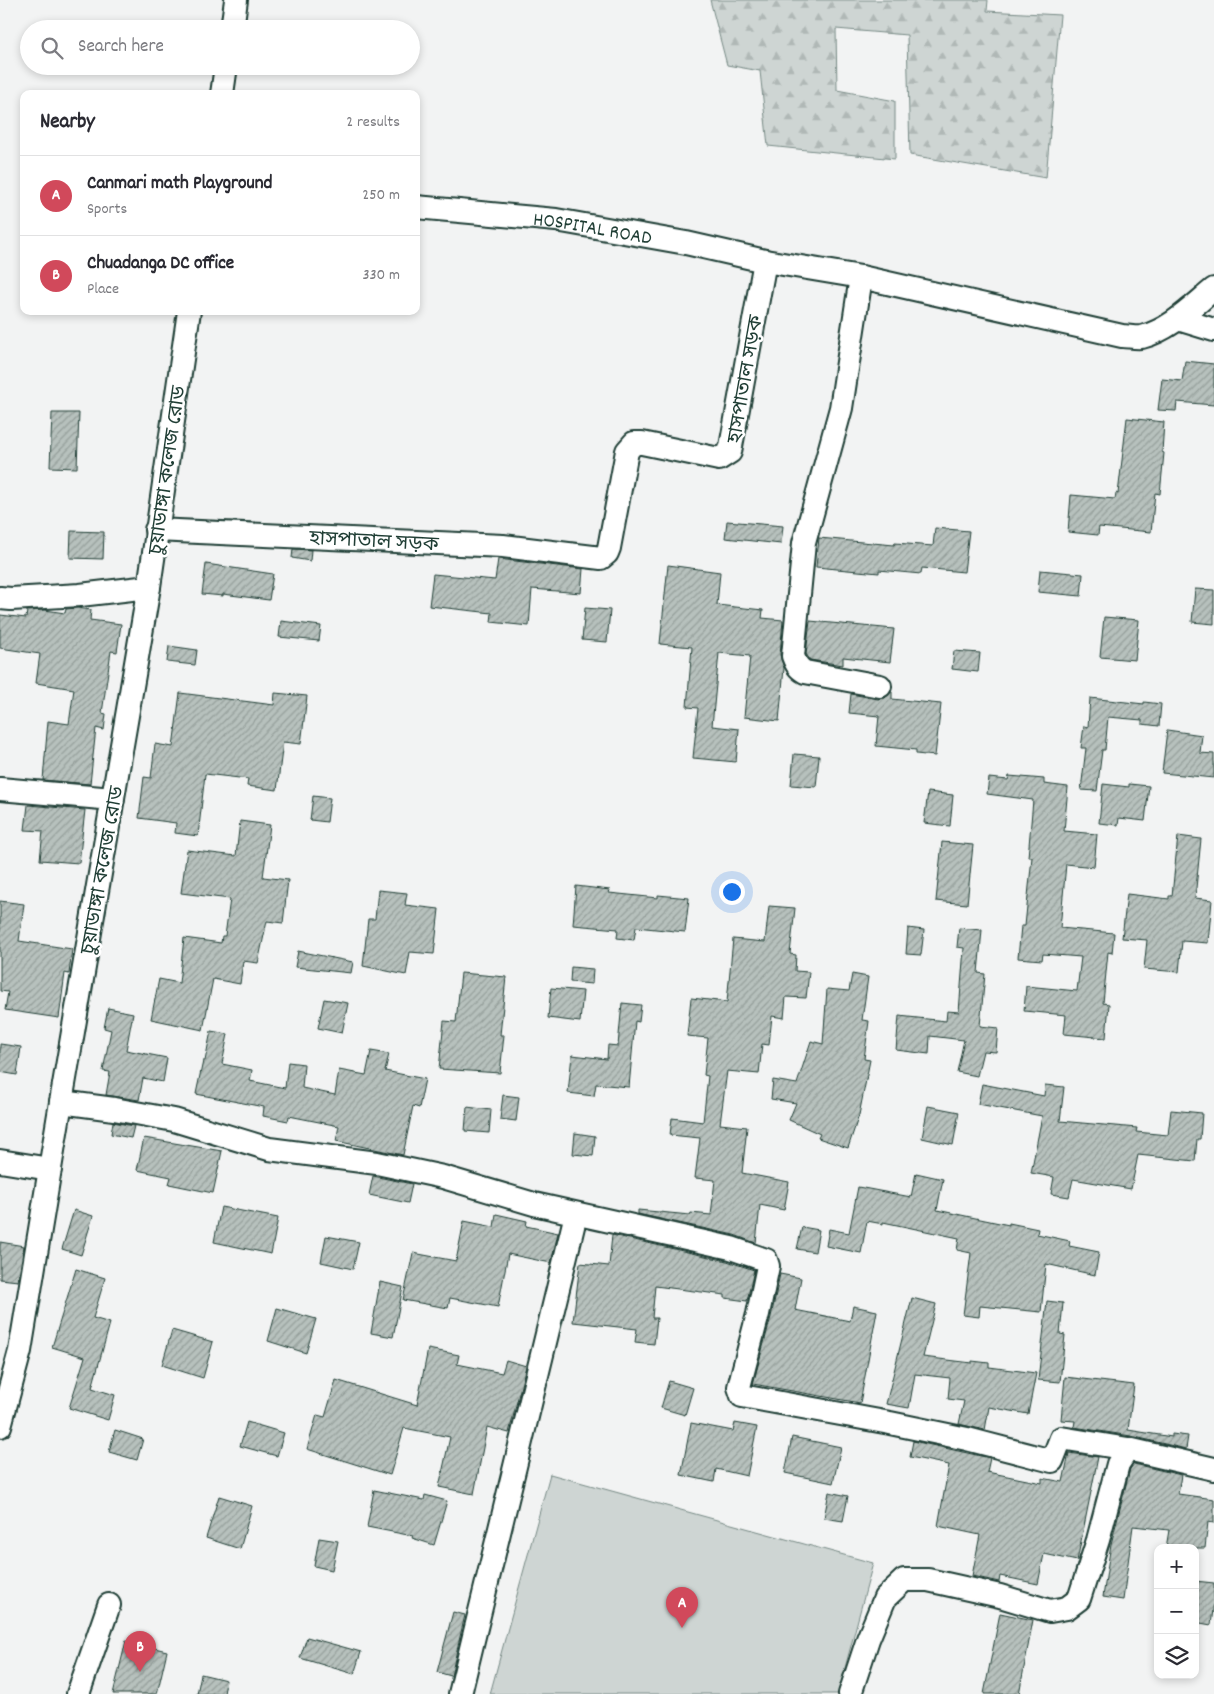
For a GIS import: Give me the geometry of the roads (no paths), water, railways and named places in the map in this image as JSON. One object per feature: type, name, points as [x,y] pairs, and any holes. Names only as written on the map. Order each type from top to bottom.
[{"type":"street","points":[[233,20],[236,0]]},
{"type":"street","points":[[223,90],[225,75]]},
{"type":"street","name":"HOSPITAL ROAD","points":[[420,206],[556,220],[686,243],[765,260]]},
{"type":"street","points":[[765,260],[862,277],[1122,336],[1140,338],[1156,332],[1178,319],[1214,288]]},
{"type":"street","name":"হাসপাতাল সড়ক","points":[[156,530],[503,546],[601,558],[607,554],[609,548],[627,451],[634,443],[719,459],[730,452],[765,260]]},
{"type":"street","points":[[862,277],[841,408],[804,543],[794,656],[797,665],[806,672],[880,686]]},
{"type":"street","name":"চুয়াডাঙ্গা কলেজ রোড","points":[[0,1426],[20,1351],[149,587],[188,315]]},
{"type":"street","points":[[1178,319],[1214,330]]},
{"type":"street","points":[[0,598],[80,595],[149,587]]},
{"type":"street","points":[[0,789],[113,799]]},
{"type":"street","points":[[61,1102],[174,1120],[269,1149],[377,1163],[443,1177],[534,1204],[731,1248],[766,1260],[768,1266],[758,1314],[739,1387],[742,1396],[929,1431],[1052,1461],[1061,1438],[1128,1449],[1214,1469]]},
{"type":"street","points":[[0,1161],[50,1169]]},
{"type":"street","points":[[460,1694],[576,1214]]},
{"type":"street","points":[[850,1694],[868,1639],[885,1598],[904,1580],[928,1580],[1000,1596],[1050,1610],[1067,1608],[1078,1599],[1098,1540],[1118,1464],[1128,1449]]},
{"type":"street","points":[[78,1694],[109,1605]]},
{"type":"place","name":"Canmari math Playground","points":[[682,1628]]},
{"type":"place","name":"Chuadanga DC office","points":[[140,1672]]}]
